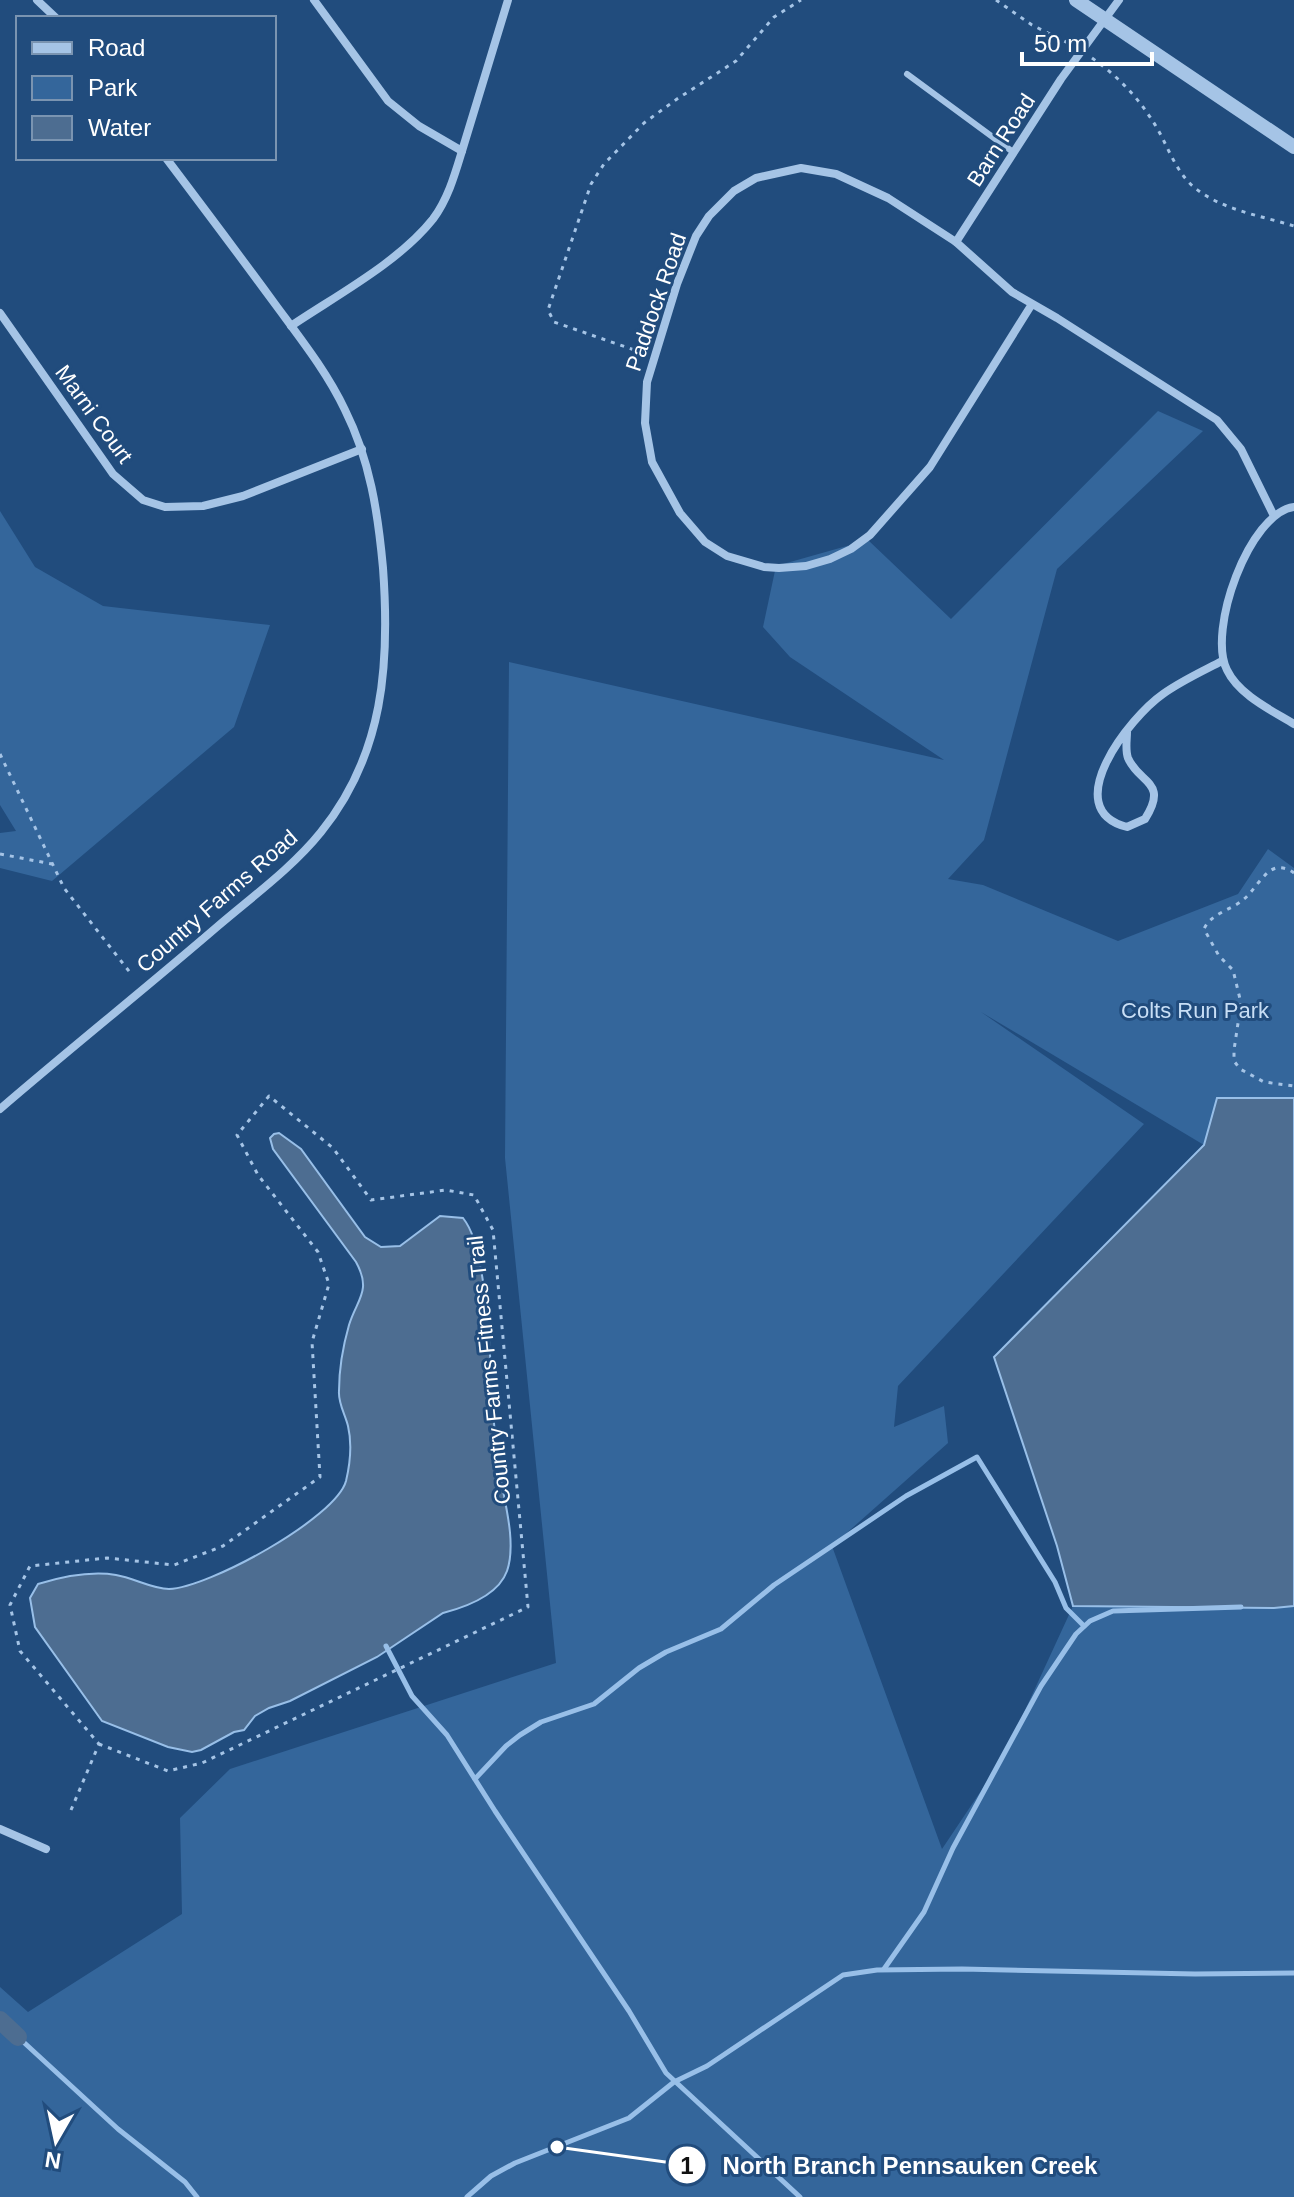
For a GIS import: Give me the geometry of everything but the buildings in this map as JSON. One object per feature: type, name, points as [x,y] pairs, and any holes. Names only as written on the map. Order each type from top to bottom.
[{"type":"street","points":[[37,0],[54,16]]},
{"type":"street","points":[[314,0],[388,101],[404,116],[462,151]]},
{"type":"street","points":[[291,326],[360,280],[419,234],[434,218],[445,198],[462,151],[508,0]]},
{"type":"street","points":[[1076,0],[1294,147]]},
{"type":"street","name":"Barn Road","points":[[956,242],[1013,152],[1119,0]]},
{"type":"street","name":"Country Farms Road","points":[[0,1109],[282,872],[321,832],[351,786],[379,709],[386,657],[385,604],[379,528],[362,449],[331,385],[167,160]]},
{"type":"street","name":"Paddock Road","points":[[1032,304],[938,456],[870,535],[851,549],[818,564],[764,567],[727,556],[705,542],[680,513],[656,472],[649,450],[646,395],[654,357],[682,272],[702,225],[725,198],[756,178],[801,168],[836,174],[875,191],[956,242],[1012,292],[1032,304],[1217,420],[1241,449],[1273,514]]},
{"type":"street","name":"Marni Court","points":[[0,313],[113,474],[143,500],[165,507],[203,506],[243,496],[362,449]]},
{"type":"street","points":[[1294,507],[1273,514],[1242,563],[1229,594],[1222,629],[1222,661],[1228,674],[1240,688],[1294,724]]},
{"type":"street","points":[[1127,732],[1128,758],[1153,788],[1154,800],[1145,819],[1127,827],[1105,818],[1099,810],[1096,787],[1108,761],[1127,732],[1139,716],[1164,693],[1222,661]]},
{"type":"street","points":[[0,1829],[46,1849]]},
{"type":"lane","points":[[907,74],[1013,152]]},
{"type":"path","points":[[654,357],[554,322],[548,310],[591,184],[604,164],[644,123],[736,61],[774,17],[801,0]]},
{"type":"path","points":[[996,0],[1032,25],[1082,51],[1115,75],[1154,121],[1177,165],[1193,186],[1228,206],[1294,226]]},
{"type":"path","points":[[0,754],[64,888],[132,975]]},
{"type":"path","points":[[0,854],[52,864]]},
{"type":"path","points":[[1294,873],[1276,868],[1270,871],[1246,898],[1214,917],[1204,929],[1219,956],[1233,970],[1241,1003],[1234,1061],[1240,1069],[1264,1082],[1294,1086]]},
{"type":"path","name":"Country Farms Fitness Trail","points":[[269,1096],[333,1148],[371,1200],[446,1190],[474,1195],[493,1230],[528,1607],[202,1763],[168,1771],[99,1744],[20,1651],[10,1605],[30,1566],[107,1558],[174,1565],[223,1546],[320,1477],[312,1342],[329,1284],[318,1252],[258,1175],[237,1135],[269,1096]]},
{"type":"path","points":[[71,1810],[99,1744]]},
{"type":"green space","name":"Colts Run Park","points":[[1158,411],[1203,431],[1057,569],[984,840],[948,879],[983,885],[1118,941],[1238,894],[1268,849],[1294,868],[1294,1101],[1204,1145],[981,1012],[1144,1124],[898,1386],[894,1427],[944,1406],[948,1443],[832,1546],[942,1849],[1003,1758],[1073,1606],[1294,1606],[1294,2197],[0,2197],[0,1987],[28,2012],[182,1914],[180,1818],[230,1769],[556,1663],[505,1158],[509,662],[944,760],[790,657],[763,627],[776,566],[868,540],[951,619]]},
{"type":"green space","points":[[0,511],[35,567],[103,606],[270,625],[234,727],[52,881],[0,868],[0,833],[16,831],[0,805]]},
{"type":"water","points":[[1217,1098],[1294,1098],[1294,1606],[1073,1606],[1057,1546],[994,1357],[1204,1145]]},
{"type":"water","points":[[279,1133],[301,1149],[365,1237],[381,1247],[400,1246],[440,1216],[463,1218],[467,1223],[485,1292],[495,1434],[510,1530],[510,1558],[503,1580],[489,1594],[443,1613],[377,1657],[290,1701],[269,1708],[255,1716],[244,1730],[192,1752],[168,1747],[102,1721],[35,1627],[30,1598],[38,1584],[77,1575],[116,1575],[169,1589],[212,1577],[296,1531],[337,1496],[346,1481],[350,1439],[340,1400],[340,1374],[347,1333],[362,1295],[363,1280],[356,1262],[273,1149],[270,1138]]},
{"type":"waterway","points":[[475,1779],[520,1735],[541,1722],[594,1704],[639,1668],[666,1652],[721,1629],[774,1585],[906,1496],[977,1457],[1055,1582],[1066,1608],[1084,1626]]},
{"type":"waterway","points":[[884,1969],[924,1912],[953,1848],[1041,1686],[1076,1634],[1090,1621],[1113,1611],[1241,1607]]},
{"type":"waterway","points":[[386,1646],[412,1696],[447,1735],[629,2011],[666,2073],[800,2197]]},
{"type":"waterway","points":[[467,2197],[491,2176],[515,2163],[629,2118],[674,2082],[707,2066],[843,1975],[877,1970],[962,1969],[1294,1973]]},
{"type":"waterway","points":[[0,2020],[18,2037]]},
{"type":"waterway","points":[[18,2037],[118,2129],[185,2182],[197,2197]]},
{"type":"place","name":"North Branch Pennsauken Creek","points":[[557,2147]]}]
